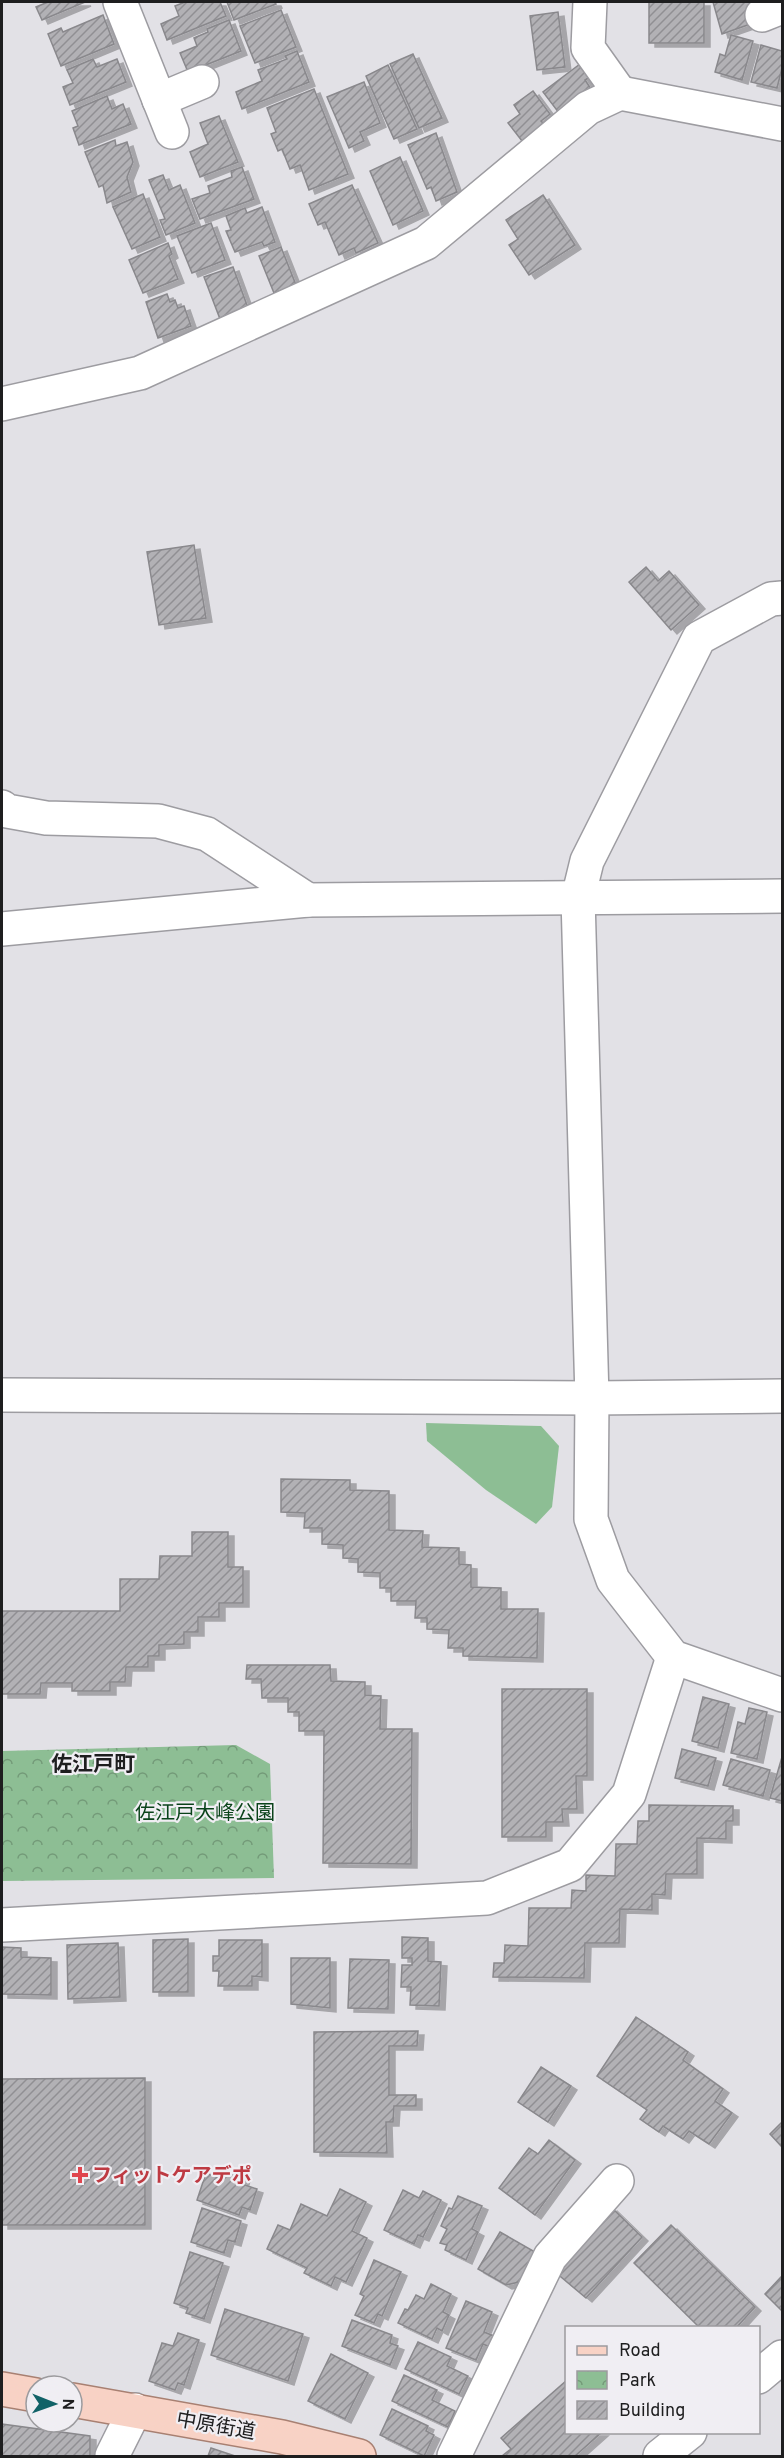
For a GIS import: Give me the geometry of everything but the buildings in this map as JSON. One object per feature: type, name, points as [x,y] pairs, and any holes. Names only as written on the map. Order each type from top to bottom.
[{"type":"main road","points":[[2,2389],[24,2393]]},
{"type":"main road","name":"中原街道","points":[[84,2402],[282,2437],[359,2457]]},
{"type":"street","points":[[120,2],[172,132]]},
{"type":"street","points":[[590,2],[588,48],[620,93]]},
{"type":"street","points":[[159,100],[202,82]]},
{"type":"street","points":[[2,404],[140,373],[426,243],[588,108],[620,93],[783,124]]},
{"type":"street","points":[[783,598],[771,599],[699,639],[586,861],[578,898],[592,1398],[591,1519],[613,1580],[673,1657],[783,1695]]},
{"type":"street","points":[[2,807],[7,811],[46,818],[158,821],[207,834],[308,900]]},
{"type":"street","points":[[2,929],[308,900],[783,897]]},
{"type":"street","points":[[2,1395],[592,1398],[783,1396]]},
{"type":"street","points":[[2,1925],[487,1898],[570,1865],[629,1794],[673,1657]]},
{"type":"street","points":[[454,2457],[550,2257],[617,2181]]},
{"type":"street","points":[[760,2376],[783,2357]]},
{"type":"street","points":[[112,2457],[135,2410]]},
{"type":"street","points":[[660,2457],[689,2434]]},
{"type":"green space","points":[[426,1423],[541,1426],[559,1446],[552,1507],[536,1524],[486,1490],[427,1441]]},
{"type":"green space","name":"佐江戸大峰公園","points":[[236,1745],[270,1764],[274,1878],[2,1881],[2,1751]]},
{"type":"place","name":"フィットケアデポ","points":[[80,2175]]},
{"type":"district","name":"佐江戸町","points":[[93,1764]]}]
